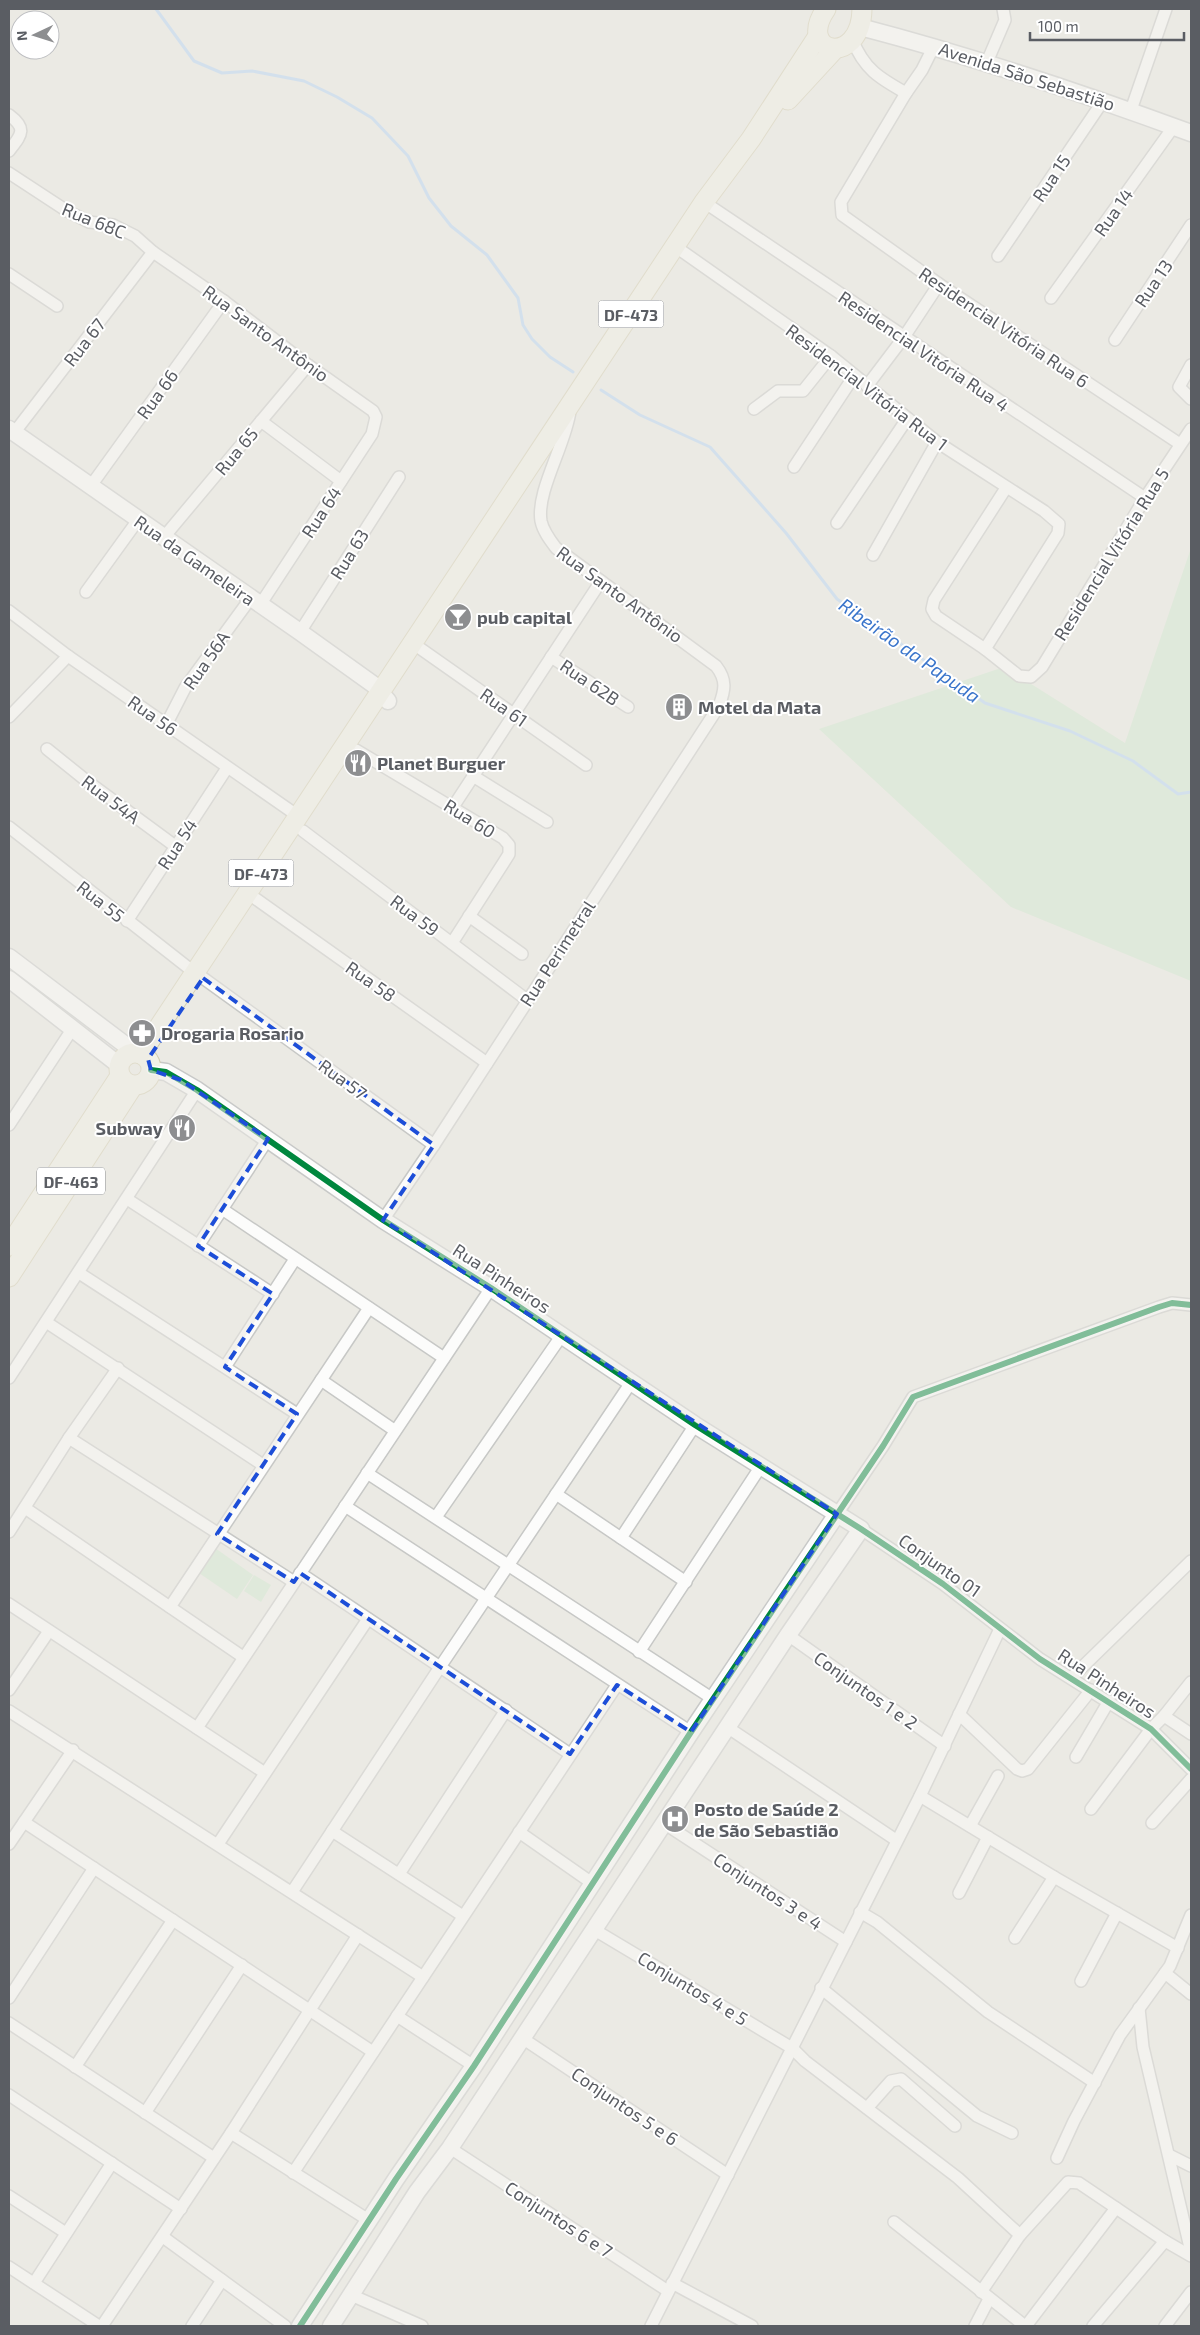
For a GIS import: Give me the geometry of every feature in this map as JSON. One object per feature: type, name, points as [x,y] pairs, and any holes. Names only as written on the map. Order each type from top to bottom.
[{"type":"main road","name":"DF-473","points":[[570,406],[704,202],[751,139],[818,36],[817,28],[826,9]]},
{"type":"main road","name":"DF-473","points":[[751,139],[835,50],[844,47],[858,25]]},
{"type":"main road","points":[[818,36],[827,48],[835,50]]},
{"type":"main road","points":[[555,428],[570,406]]},
{"type":"main road","name":"DF-473","points":[[199,975],[256,899],[301,824],[356,750],[384,696],[421,649],[521,496],[555,428]]},
{"type":"main road","name":"DF-473","points":[[144,1059],[124,1057],[124,1076],[142,1084],[148,1078],[144,1059],[301,824],[555,428]]},
{"type":"main road","name":"DF-463","points":[[9,1246],[124,1076]]},
{"type":"main road","name":"DF-463","points":[[9,1276],[124,1076]]},
{"type":"street","points":[[987,62],[1005,20],[1003,9]]},
{"type":"street","points":[[1131,110],[1166,9]]},
{"type":"street","points":[[858,25],[865,64],[878,77],[906,93],[922,70],[934,46]]},
{"type":"street","name":"Avenida São Sebastião","points":[[858,25],[987,62],[1131,110],[1191,133]]},
{"type":"street","name":"Residencial Vitória Rua 6","points":[[906,93],[841,202],[840,209],[846,219],[939,284],[1180,444]]},
{"type":"street","name":"Rua 15","points":[[998,256],[1103,101]]},
{"type":"street","points":[[9,115],[20,124],[22,130],[21,136],[9,151]]},
{"type":"street","name":"Rua 14","points":[[1051,298],[1174,126]]},
{"type":"street","name":"Rua 68C","points":[[9,173],[67,211],[89,222],[113,225],[135,236],[153,252]]},
{"type":"street","name":"Residencial Vitória Rua 4","points":[[704,202],[1145,498]]},
{"type":"street","name":"Rua 13","points":[[1115,340],[1191,225]]},
{"type":"street","name":"Residencial Vitória Rua 1","points":[[676,247],[831,356],[907,420],[937,442],[1044,511],[1059,524],[1058,533],[986,649]]},
{"type":"street","name":"Rua Santo Antônio","points":[[153,252],[224,301],[308,366],[365,405],[376,417]]},
{"type":"street","name":"Rua 67","points":[[12,431],[153,252]]},
{"type":"street","points":[[9,274],[57,306]]},
{"type":"street","points":[[867,386],[904,337],[939,284]]},
{"type":"street","name":"Rua 66","points":[[90,487],[224,301]]},
{"type":"street","points":[[754,409],[778,391],[803,391],[831,356]]},
{"type":"street","points":[[1191,365],[1179,387],[1191,399]]},
{"type":"street","name":"Rua 65","points":[[164,538],[308,366]]},
{"type":"street","points":[[794,467],[854,376]]},
{"type":"street","name":"Rua Santo Antônio","points":[[570,406],[564,439],[542,504],[541,520],[546,534],[556,548],[716,666],[726,683]]},
{"type":"street","name":"Rua 64","points":[[255,602],[372,434],[376,417]]},
{"type":"street","points":[[261,420],[341,481]]},
{"type":"street","points":[[837,524],[907,420]]},
{"type":"street","name":"Residencial Vitória Rua 5","points":[[986,649],[1019,676],[1031,678],[1042,667],[1145,498],[1191,429]]},
{"type":"street","name":"Rua da Gameleira","points":[[12,431],[300,632],[384,696]]},
{"type":"street","points":[[873,555],[937,442]]},
{"type":"street","name":"Rua 63","points":[[300,632],[398,477]]},
{"type":"street","points":[[986,649],[936,616],[932,609],[934,600],[1006,488]]},
{"type":"street","points":[[86,592],[138,520]]},
{"type":"street","points":[[452,807],[601,581]]},
{"type":"street","name":"Rua 56A","points":[[166,724],[185,688],[255,602]]},
{"type":"street","name":"Rua 56","points":[[9,611],[68,656],[227,768],[301,824]]},
{"type":"street","name":"Rua 61","points":[[421,649],[586,765]]},
{"type":"street","points":[[9,717],[68,656]]},
{"type":"street","name":"Rua 62B","points":[[551,657],[628,707]]},
{"type":"street","name":"Rua Perimetral","points":[[382,1220],[434,1145],[719,706],[726,683]]},
{"type":"street","name":"Rua 54A","points":[[47,750],[175,846]]},
{"type":"street","name":"Rua 60","points":[[356,750],[503,838],[509,845],[509,854],[452,944]]},
{"type":"street","name":"Rua 54","points":[[127,921],[227,768]]},
{"type":"street","points":[[473,776],[547,822]]},
{"type":"street","name":"Rua 59","points":[[301,824],[452,944],[527,1000]]},
{"type":"street","name":"Rua 55","points":[[9,827],[127,921],[199,975]]},
{"type":"street","name":"Rua 58","points":[[256,899],[486,1063]]},
{"type":"street","points":[[469,916],[522,954]]},
{"type":"street","points":[[9,958],[144,1059]]},
{"type":"street","name":"Rua 57","points":[[199,975],[434,1145]]},
{"type":"street","points":[[9,979],[73,1028],[124,1076]]},
{"type":"street","points":[[9,1125],[73,1028]]},
{"type":"street","name":"Rua Pinheiros","points":[[144,1059],[198,1090],[382,1220],[491,1288],[696,1425],[862,1529]]},
{"type":"street","points":[[9,1378],[198,1090]]},
{"type":"street","points":[[198,1246],[268,1140]]},
{"type":"street","points":[[127,1199],[273,1294]]},
{"type":"street","points":[[222,1209],[444,1358]]},
{"type":"street","points":[[225,1367],[295,1259]]},
{"type":"street","points":[[79,1272],[297,1414]]},
{"type":"street","points":[[197,1728],[242,1657],[491,1288]]},
{"type":"street","points":[[300,2326],[396,2179],[474,2066],[691,1732],[883,1446],[912,1397],[1159,1307],[1172,1303],[1191,1305]]},
{"type":"street","points":[[170,1607],[263,1464],[369,1308]]},
{"type":"street","points":[[46,1322],[263,1464]]},
{"type":"street","points":[[436,1517],[562,1335]]},
{"type":"street","points":[[9,1532],[69,1438],[118,1368]]},
{"type":"street","points":[[321,1380],[394,1430]]},
{"type":"street","points":[[292,1892],[632,1381]]},
{"type":"street","points":[[620,1538],[696,1425]]},
{"type":"street","points":[[69,1438],[217,1534],[368,1619],[570,1754]]},
{"type":"street","points":[[639,1652],[761,1466]]},
{"type":"street","points":[[367,1473],[436,1517],[508,1567],[713,1699]]},
{"type":"street","points":[[556,1494],[686,1582]]},
{"type":"street","points":[[345,1506],[691,1732]]},
{"type":"street","points":[[25,1508],[242,1657]]},
{"type":"street","points":[[331,2326],[417,2192],[450,2148],[546,1999],[665,1824],[788,1635],[862,1529]]},
{"type":"street","name":"Conjunto 01","points":[[862,1529],[943,1584],[1000,1629]]},
{"type":"street","points":[[822,1537],[832,1547],[845,1551]]},
{"type":"street","points":[[1071,1678],[1191,1561]]},
{"type":"street","points":[[9,1604],[264,1773]]},
{"type":"street","points":[[218,1844],[368,1619]]},
{"type":"street","points":[[650,2326],[920,1796],[1000,1629]]},
{"type":"street","name":"Rua Pinheiros","points":[[1000,1629],[1040,1659],[1109,1701],[1151,1730],[1191,1769]]},
{"type":"street","points":[[9,1690],[49,1631]]},
{"type":"street","name":"Conjuntos 1 e 2","points":[[788,1635],[945,1746]]},
{"type":"street","points":[[1091,1809],[1151,1730],[1191,1682]]},
{"type":"street","points":[[293,2173],[617,1685]]},
{"type":"street","points":[[960,1714],[1017,1769],[1028,1769],[1091,1690]]},
{"type":"street","points":[[1076,1757],[1109,1701]]},
{"type":"street","points":[[399,1874],[506,1710]]},
{"type":"street","points":[[9,1711],[73,1750],[422,1977]]},
{"type":"street","points":[[1164,1716],[1191,1734]]},
{"type":"street","points":[[727,1727],[896,1840]]},
{"type":"street","points":[[9,1844],[73,1750]]},
{"type":"street","points":[[970,1826],[998,1776]]},
{"type":"street","points":[[1152,1822],[1191,1779]]},
{"type":"street","points":[[920,1796],[1054,1877],[1178,1948]]},
{"type":"street","points":[[24,1822],[373,2052]]},
{"type":"street","name":"Conjuntos 3 e 4","points":[[665,1824],[846,1942]]},
{"type":"street","points":[[332,1831],[463,1916]]},
{"type":"street","points":[[519,1832],[592,1883]]},
{"type":"street","points":[[959,1893],[988,1836]]},
{"type":"street","points":[[9,1998],[94,1868]]},
{"type":"street","points":[[1015,1938],[1054,1877]]},
{"type":"street","points":[[860,1912],[877,1922],[988,2012],[1095,2083]]},
{"type":"street","points":[[1081,1981],[1117,1913]]},
{"type":"street","points":[[1057,2158],[1120,2035],[1164,1974],[1178,1948],[1191,1915]]},
{"type":"street","points":[[75,2067],[172,1920]]},
{"type":"street","name":"Conjuntos 4 e 5","points":[[594,1929],[792,2048],[805,2061],[958,2178],[1020,2235]]},
{"type":"street","points":[[9,2267],[101,2326],[163,2237],[358,1935]]},
{"type":"street","points":[[145,2113],[242,1966]]},
{"type":"street","points":[[1164,1974],[1191,1994]]},
{"type":"street","points":[[527,1984],[531,1991],[546,1999]]},
{"type":"street","points":[[821,1988],[977,2116],[1012,2133]]},
{"type":"street","points":[[1139,2008],[1143,2047],[1187,2220],[1191,2252]]},
{"type":"street","points":[[397,2016],[474,2066]]},
{"type":"street","points":[[9,2023],[214,2158]]},
{"type":"street","name":"Conjuntos 5 e 6","points":[[522,2038],[728,2175]]},
{"type":"street","points":[[867,2108],[891,2081],[901,2079],[955,2126]]},
{"type":"street","points":[[9,2095],[181,2209]]},
{"type":"street","points":[[231,2133],[370,2221]]},
{"type":"street","name":"Conjuntos 6 e 7","points":[[450,2148],[670,2287],[752,2326]]},
{"type":"street","points":[[1169,2155],[1191,2166]]},
{"type":"street","points":[[34,2283],[112,2163]]},
{"type":"street","points":[[396,2179],[410,2184],[417,2192]]},
{"type":"street","points":[[975,2326],[985,2295],[1020,2235],[1068,2182],[1080,2183],[1165,2241],[1191,2256]]},
{"type":"street","points":[[9,2196],[66,2233]]},
{"type":"street","points":[[894,2222],[1026,2326],[1116,2208]]},
{"type":"street","points":[[163,2237],[286,2326]]},
{"type":"street","points":[[1093,2326],[1165,2241]]},
{"type":"street","points":[[192,2326],[222,2280]]},
{"type":"street","points":[[1165,2326],[1191,2292]]},
{"type":"street","points":[[351,2294],[422,2326]]},
{"type":"highlighted area","points":[[203,978],[434,1145],[383,1220],[837,1514],[691,1732],[617,1685],[570,1754],[300,1573],[294,1582],[217,1534],[297,1414],[225,1367],[273,1294],[198,1246],[268,1139],[181,1080],[151,1070],[148,1059]]},
{"type":"green space","points":[[1191,548],[1191,981],[1011,907],[819,729],[1004,667],[1125,743]]},
{"type":"green space","points":[[215,1548],[253,1575],[237,1599],[199,1573]]},
{"type":"green space","points":[[254,1575],[271,1585],[261,1602],[244,1591]]},
{"type":"waterway","name":"Ribeirão da Papuda","points":[[156,9],[194,61],[222,73],[252,71],[304,81],[337,97],[372,118],[408,156],[429,198],[451,226],[487,255],[518,298],[523,325],[532,339],[550,357],[573,372]]},
{"type":"waterway","name":"Ribeirão da Papuda","points":[[601,390],[640,415],[710,447],[786,533],[837,599],[985,703],[1070,731],[1133,761],[1178,794],[1191,792]]},
{"type":"cycle path","points":[[151,1070],[166,1072],[197,1090],[383,1220],[491,1288],[695,1425],[861,1529],[943,1584],[1040,1659],[1151,1729],[1191,1769]]},
{"type":"cycle path","points":[[300,2326],[396,2179],[474,2066],[691,1732],[883,1446],[913,1397],[1159,1307],[1172,1303],[1191,1305]]},
{"type":"place","name":"pub capital","points":[[458,617]]},
{"type":"place","name":"Motel da Mata","points":[[679,707]]},
{"type":"place","name":"Planet Burguer","points":[[358,763]]},
{"type":"place","name":"Drogaria Rosario","points":[[142,1033]]},
{"type":"place","name":"Subway","points":[[182,1128]]},
{"type":"place","name":"Posto de Saúde 2 de São Sebastião","points":[[675,1819]]}]
